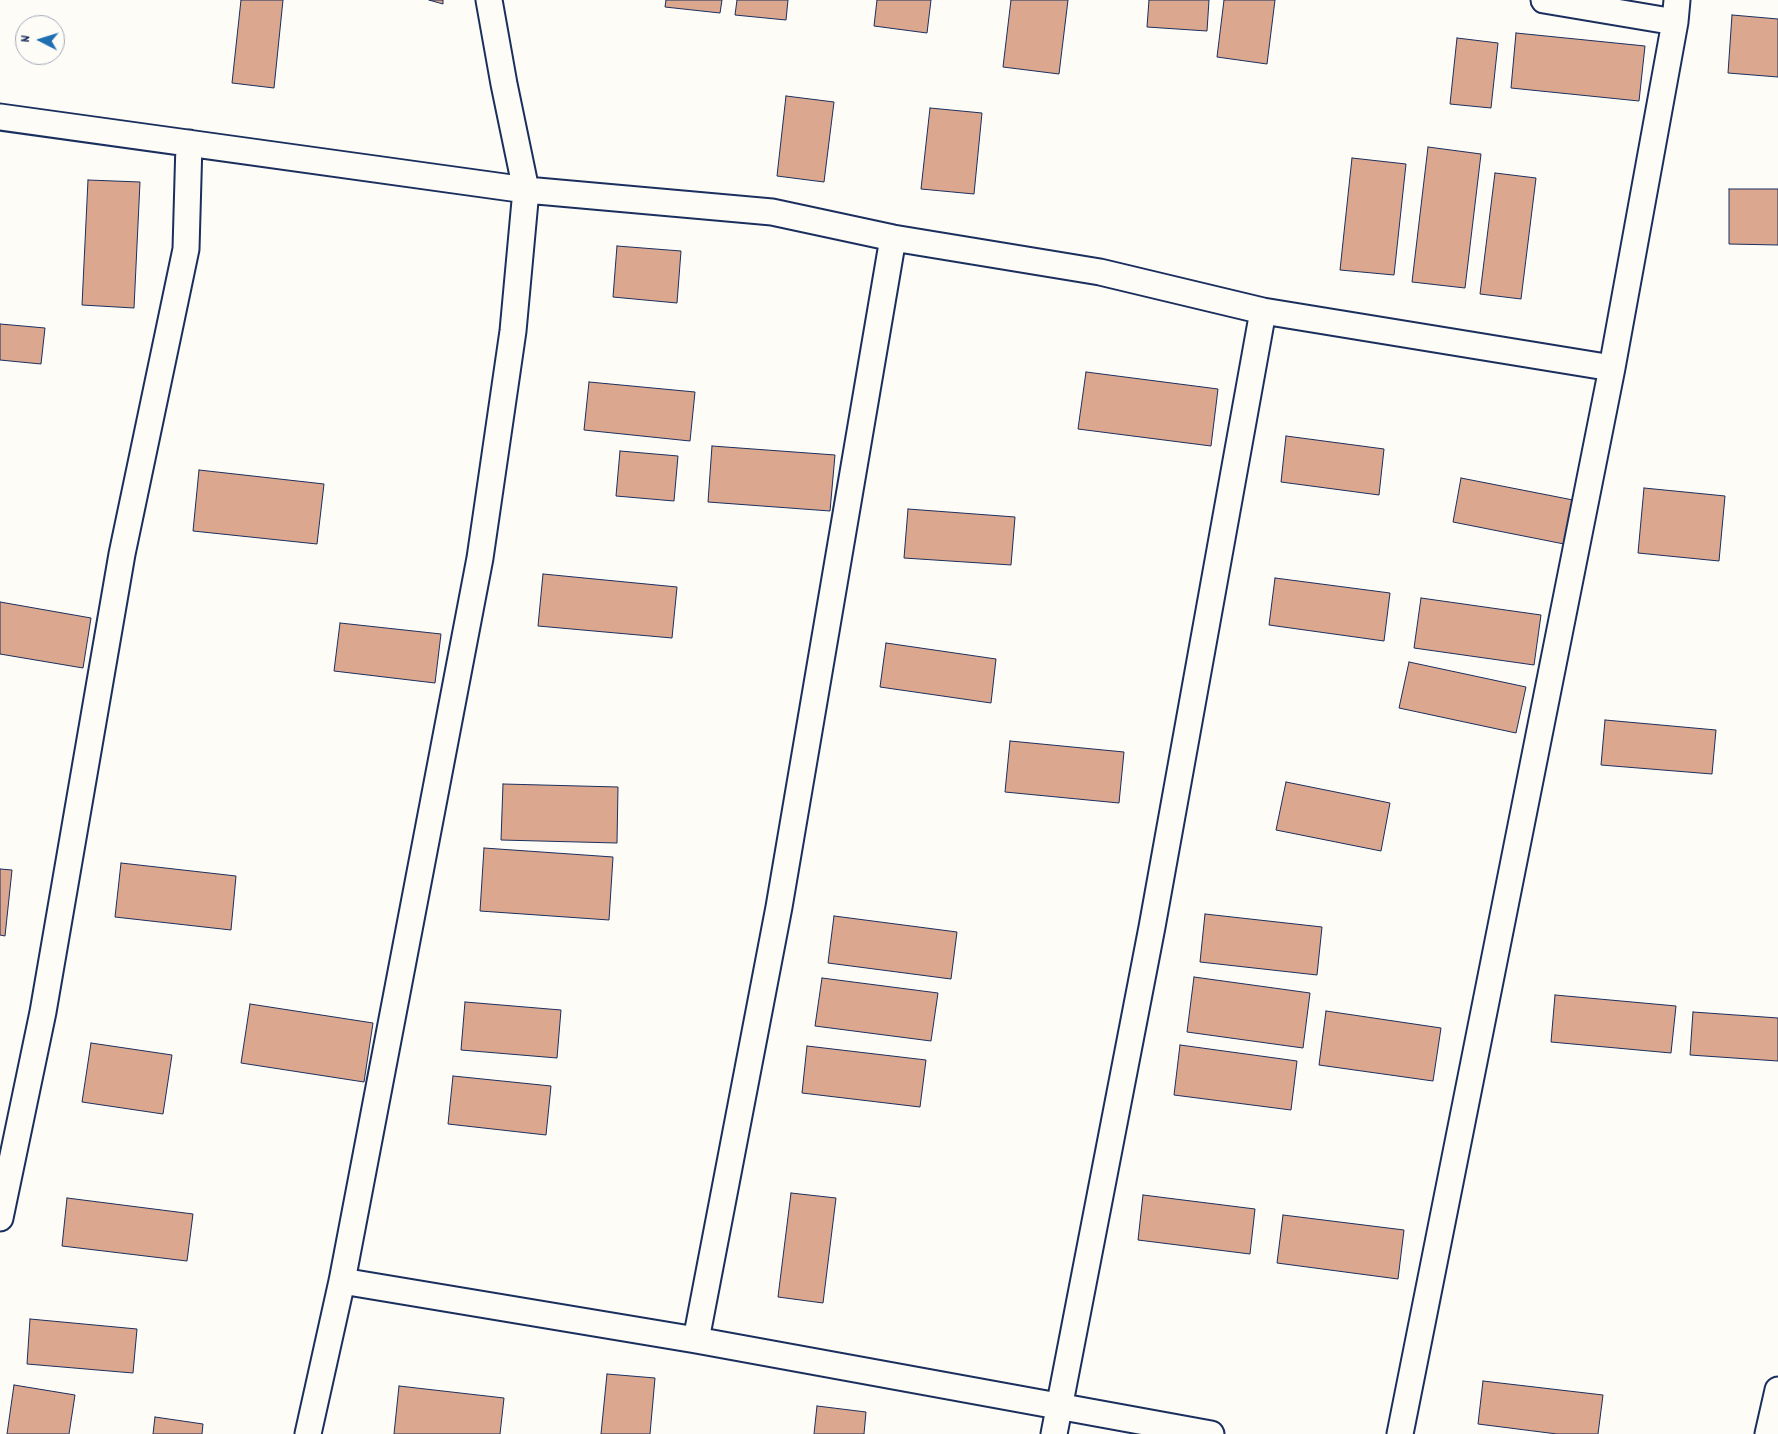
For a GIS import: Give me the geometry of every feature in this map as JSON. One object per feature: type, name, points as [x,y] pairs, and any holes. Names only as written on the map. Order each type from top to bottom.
[{"type":"street","points":[[308,1434],[342,1282],[480,558],[513,331],[526,190],[504,84],[490,0]]},
{"type":"street","points":[[1400,1434],[1612,368],[1676,11],[1544,0]]},
{"type":"street","points":[[0,117],[526,190],[772,212],[893,238],[1100,272],[1263,311],[1612,368]]},
{"type":"street","points":[[0,1218],[43,1012],[122,554],[186,249],[189,143]]},
{"type":"street","points":[[696,1340],[779,907],[893,238]]},
{"type":"street","points":[[1054,1434],[1156,907],[1263,311]]},
{"type":"street","points":[[342,1282],[696,1340],[1211,1434]]},
{"type":"street","points":[[1768,1434],[1778,1390]]},
{"type":"building","points":[[241,0],[283,0],[274,88],[232,83]]},
{"type":"building","points":[[429,0],[443,0],[443,4]]},
{"type":"building","points":[[666,0],[722,0],[720,13],[665,7]]},
{"type":"building","points":[[737,0],[788,0],[786,20],[735,15]]},
{"type":"building","points":[[877,0],[931,0],[927,33],[874,26]]},
{"type":"building","points":[[1011,0],[1068,0],[1059,74],[1003,67]]},
{"type":"building","points":[[1149,0],[1209,0],[1207,31],[1147,27]]},
{"type":"building","points":[[1224,0],[1275,0],[1267,64],[1217,57]]},
{"type":"building","points":[[1732,15],[1778,19],[1778,77],[1728,73]]},
{"type":"building","points":[[1516,33],[1645,46],[1639,101],[1511,88]]},
{"type":"building","points":[[1457,38],[1498,43],[1491,108],[1450,104]]},
{"type":"building","points":[[786,96],[834,102],[824,182],[777,176]]},
{"type":"building","points":[[930,108],[982,113],[974,194],[921,189]]},
{"type":"building","points":[[1428,147],[1481,154],[1465,288],[1412,282]]},
{"type":"building","points":[[1352,158],[1406,164],[1394,275],[1340,270]]},
{"type":"building","points":[[1495,173],[1536,178],[1521,299],[1480,294]]},
{"type":"building","points":[[88,180],[140,182],[134,308],[82,305]]},
{"type":"building","points":[[1729,189],[1778,189],[1778,245],[1729,244]]},
{"type":"building","points":[[617,246],[681,251],[677,303],[613,297]]},
{"type":"building","points":[[0,324],[45,328],[41,364],[0,360]]},
{"type":"building","points":[[1086,372],[1218,389],[1211,446],[1078,429]]},
{"type":"building","points":[[589,382],[695,392],[690,441],[584,430]]},
{"type":"building","points":[[1286,436],[1384,449],[1379,495],[1281,482]]},
{"type":"building","points":[[712,446],[835,455],[830,511],[708,502]]},
{"type":"building","points":[[620,451],[678,456],[674,501],[616,496]]},
{"type":"building","points":[[199,470],[324,484],[317,544],[193,531]]},
{"type":"building","points":[[1461,478],[1573,500],[1564,544],[1453,522]]},
{"type":"building","points":[[1644,488],[1725,496],[1719,561],[1638,553]]},
{"type":"building","points":[[908,509],[1015,517],[1011,565],[904,558]]},
{"type":"building","points":[[543,574],[677,587],[672,638],[538,626]]},
{"type":"building","points":[[1275,578],[1390,593],[1384,641],[1269,625]]},
{"type":"building","points":[[1421,598],[1541,615],[1534,665],[1414,648]]},
{"type":"building","points":[[0,602],[91,618],[83,668],[0,654]]},
{"type":"building","points":[[340,623],[441,634],[435,683],[334,671]]},
{"type":"building","points":[[886,643],[996,659],[991,703],[880,687]]},
{"type":"building","points":[[1409,662],[1526,687],[1516,733],[1399,708]]},
{"type":"building","points":[[1605,720],[1716,730],[1712,774],[1601,765]]},
{"type":"building","points":[[1010,741],[1124,752],[1119,803],[1005,792]]},
{"type":"building","points":[[1286,782],[1390,803],[1381,851],[1276,830]]},
{"type":"building","points":[[503,784],[618,787],[617,843],[501,840]]},
{"type":"building","points":[[484,848],[613,857],[609,920],[480,911]]},
{"type":"building","points":[[121,863],[236,876],[231,930],[115,917]]},
{"type":"building","points":[[0,869],[12,870],[5,936],[0,935]]},
{"type":"building","points":[[1205,914],[1322,927],[1317,975],[1200,962]]},
{"type":"building","points":[[834,916],[957,932],[951,979],[828,963]]},
{"type":"building","points":[[1194,977],[1310,993],[1303,1048],[1187,1032]]},
{"type":"building","points":[[822,978],[938,993],[931,1041],[815,1026]]},
{"type":"building","points":[[1555,995],[1676,1006],[1671,1053],[1551,1042]]},
{"type":"building","points":[[465,1002],[561,1010],[557,1058],[461,1050]]},
{"type":"building","points":[[250,1004],[373,1023],[364,1082],[241,1063]]},
{"type":"building","points":[[1326,1011],[1441,1028],[1433,1081],[1319,1065]]},
{"type":"building","points":[[1693,1012],[1778,1018],[1778,1061],[1690,1055]]},
{"type":"building","points":[[91,1043],[172,1055],[163,1114],[82,1102]]},
{"type":"building","points":[[1180,1045],[1297,1061],[1291,1110],[1174,1095]]},
{"type":"building","points":[[807,1046],[926,1060],[920,1107],[802,1093]]},
{"type":"building","points":[[453,1076],[551,1086],[546,1135],[448,1124]]},
{"type":"building","points":[[791,1193],[836,1198],[823,1303],[778,1297]]},
{"type":"building","points":[[1143,1195],[1255,1209],[1250,1254],[1138,1240]]},
{"type":"building","points":[[67,1198],[193,1214],[187,1261],[62,1246]]},
{"type":"building","points":[[1283,1215],[1404,1230],[1398,1279],[1277,1263]]},
{"type":"building","points":[[30,1319],[137,1329],[133,1373],[27,1364]]},
{"type":"building","points":[[607,1374],[655,1378],[650,1434],[601,1434]]},
{"type":"building","points":[[1483,1381],[1603,1395],[1598,1434],[1557,1434],[1478,1424]]},
{"type":"building","points":[[14,1385],[75,1395],[69,1434],[7,1434]]},
{"type":"building","points":[[399,1386],[504,1398],[500,1434],[394,1434]]},
{"type":"building","points":[[817,1406],[866,1412],[864,1434],[814,1434]]},
{"type":"building","points":[[155,1417],[203,1424],[202,1434],[153,1434]]}]
